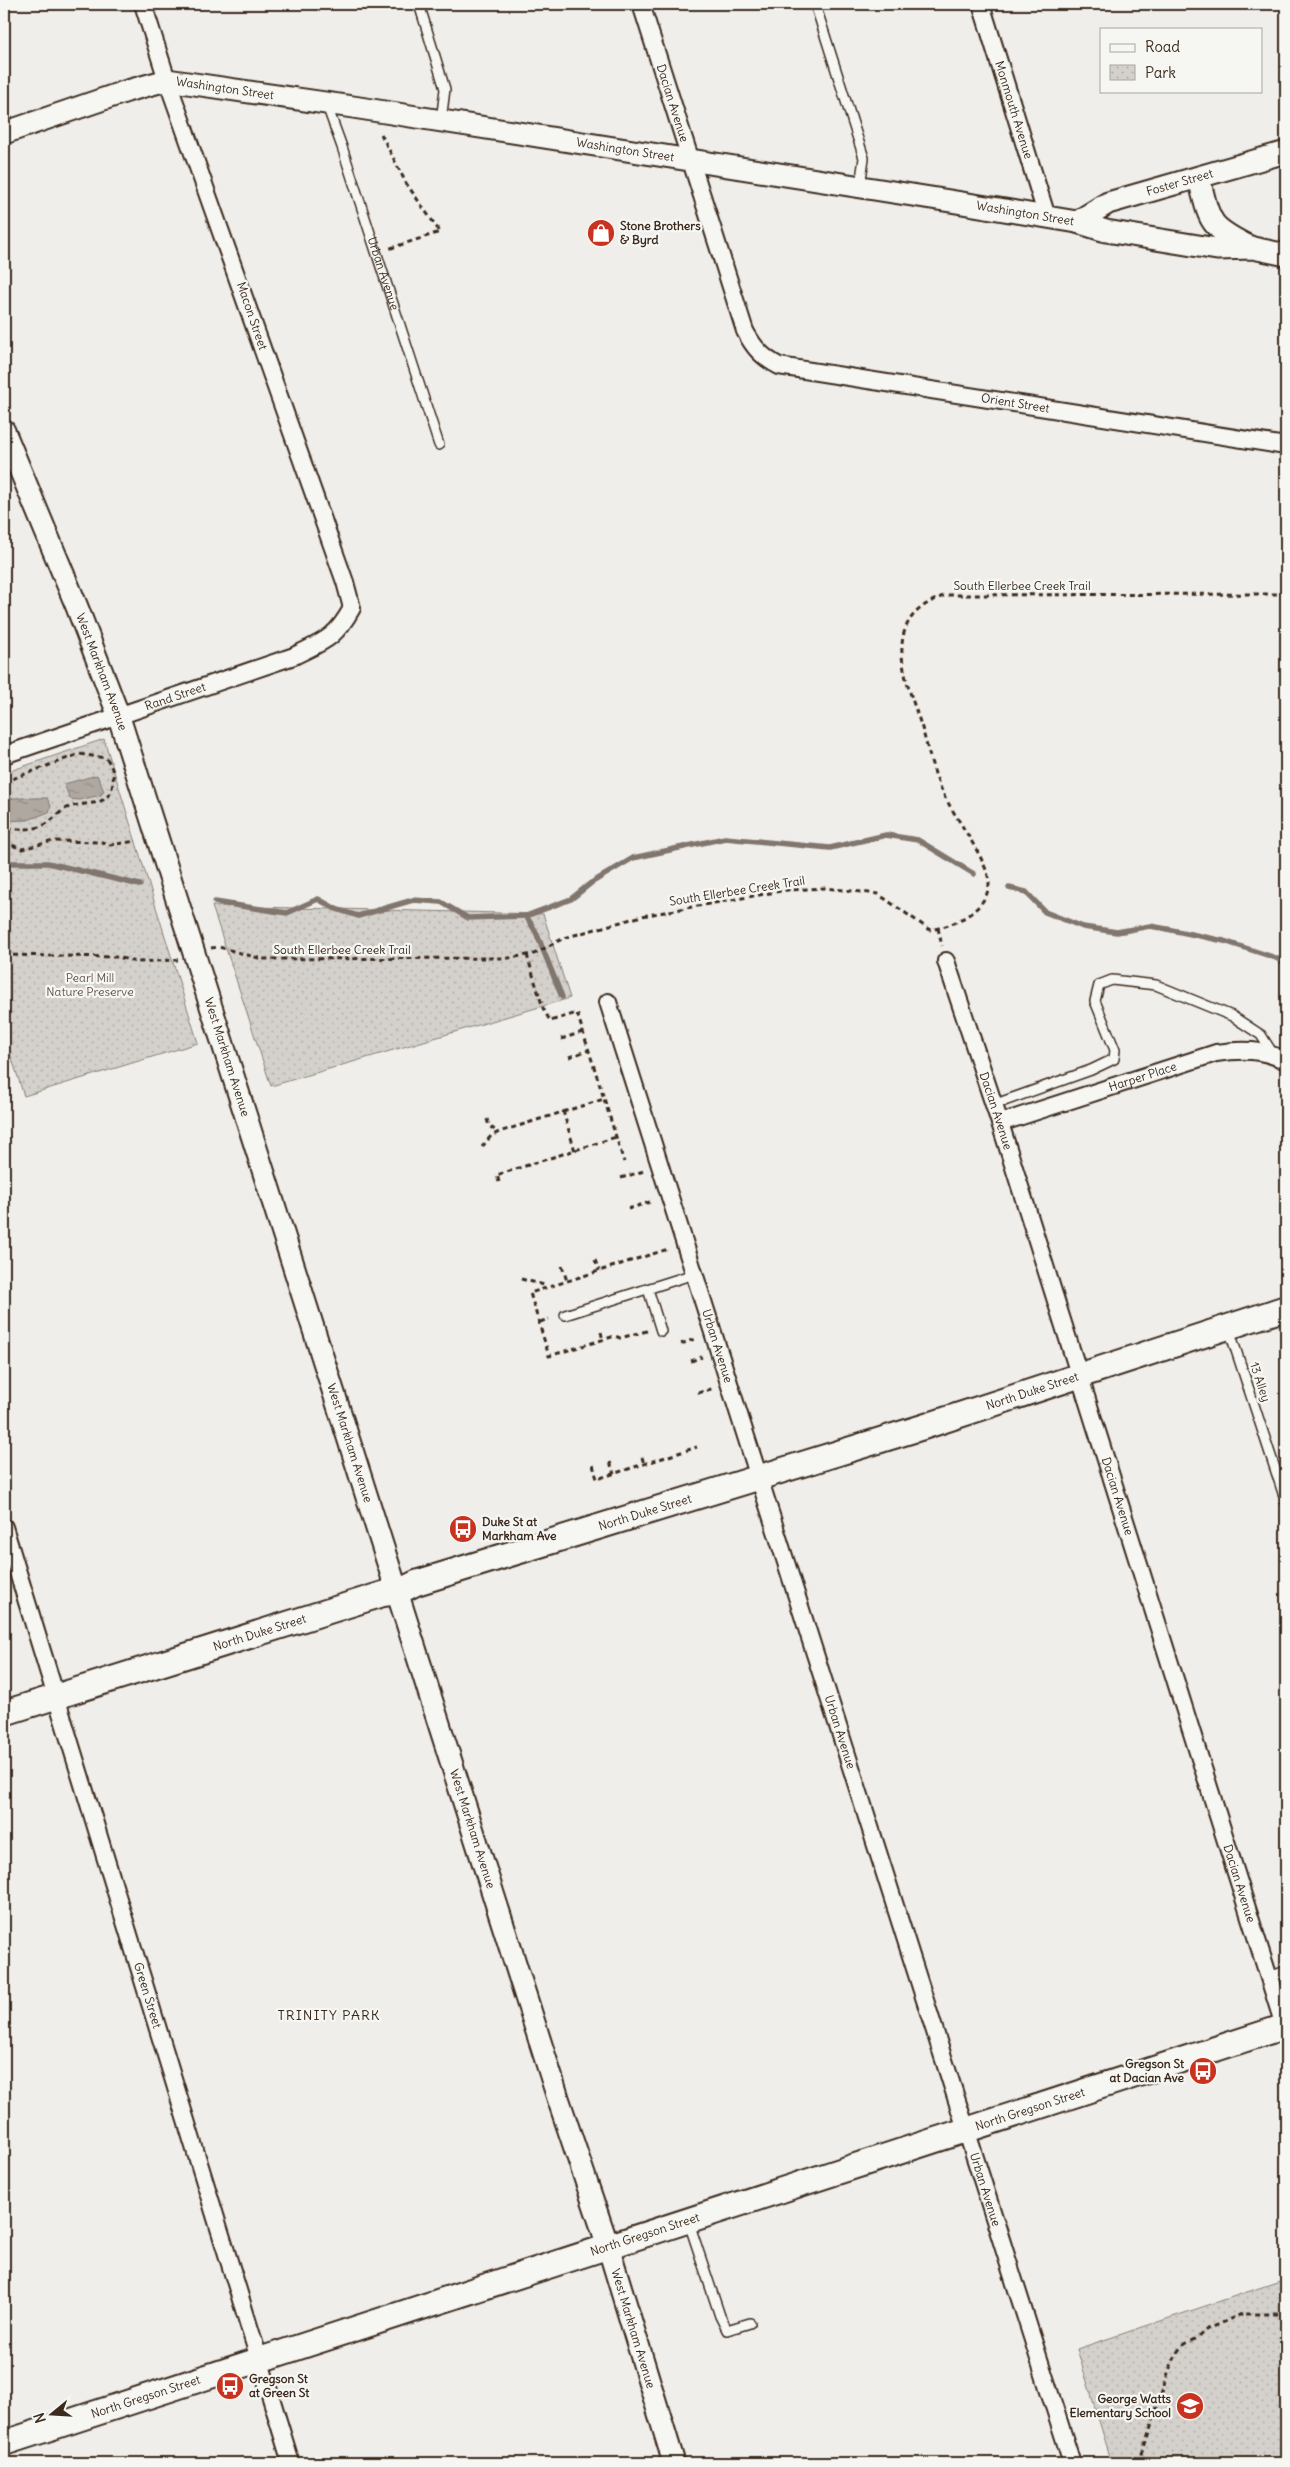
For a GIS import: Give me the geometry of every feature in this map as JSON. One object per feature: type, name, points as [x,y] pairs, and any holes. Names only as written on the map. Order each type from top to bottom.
[{"type":"main road","name":"North Duke Street","points":[[4,1713],[383,1594],[398,1592],[416,1583],[758,1476],[923,1427],[1286,1308]]},
{"type":"main road","name":"North Gregson Street","points":[[4,2444],[688,2220],[1286,2028]]},
{"type":"street","name":"Macon Street","points":[[143,4],[167,80],[345,582],[352,608],[341,628]]},
{"type":"street","name":"Dacian Avenue","points":[[641,4],[745,331],[752,344]]},
{"type":"street","name":"Monmouth Avenue","points":[[981,4],[1047,217]]},
{"type":"street","name":"Washington Street","points":[[4,133],[127,90],[167,80],[326,103],[1047,217],[1077,222],[1106,231],[1217,250],[1253,248],[1286,255]]},
{"type":"street","name":"Foster Street","points":[[1077,222],[1108,203],[1286,152]]},
{"type":"street","name":"Washington Street","points":[[1199,178],[1209,215],[1216,228],[1253,248]]},
{"type":"street","name":"Orient Street","points":[[752,344],[764,358],[779,366],[1286,446]]},
{"type":"street","name":"West Markham Avenue","points":[[4,431],[77,607],[118,714],[558,2098],[608,2246],[674,2463]]},
{"type":"street","name":"Rand Street","points":[[4,755],[118,714],[294,656],[330,638],[341,628]]},
{"type":"street","name":"Dacian Avenue","points":[[946,961],[1000,1123],[1286,2028]]},
{"type":"street","name":"Urban Avenue","points":[[608,1002],[1072,2463]]},
{"type":"street","name":"Harper Place","points":[[1000,1123],[1216,1053],[1238,1049],[1262,1051],[1280,1059]]},
{"type":"street","name":"Green Street","points":[[4,1527],[291,2463]]},
{"type":"lane","points":[[419,4],[445,89],[441,121]]},
{"type":"lane","points":[[815,4],[864,158],[860,187]]},
{"type":"lane","name":"Urban Avenue","points":[[326,103],[439,445]]},
{"type":"lane","points":[[993,1105],[1091,1070],[1114,1059],[1115,1050],[1095,1001],[1100,985],[1112,980],[1156,985],[1232,1016],[1261,1036],[1280,1059]]},
{"type":"lane","points":[[565,1315],[694,1274]]},
{"type":"lane","points":[[648,1289],[656,1330]]},
{"type":"lane","name":"13 Alley","points":[[1228,1327],[1286,1502]]},
{"type":"lane","points":[[1269,1977],[1286,1971]]},
{"type":"lane","points":[[688,2220],[720,2316],[727,2330],[750,2323]]},
{"type":"path","points":[[381,134],[406,183],[440,232],[388,249]]},
{"type":"path","name":"South Ellerbee Creek Trail","points":[[214,947],[262,959],[509,958],[534,954],[564,938],[642,916],[759,894],[824,888],[878,894],[930,930],[946,927],[977,908],[987,892],[989,882],[983,862],[942,792],[902,668],[902,641],[907,622],[917,609],[930,600],[947,595],[1286,594]]},
{"type":"path","points":[[4,782],[79,754],[106,758],[111,765],[113,780],[111,792],[106,799],[92,804],[68,808],[44,825],[26,829],[4,828]]},
{"type":"path","points":[[4,842],[22,849],[53,841],[102,842],[110,845],[136,842]]},
{"type":"path","points":[[527,955],[543,1008],[550,1021],[577,1013],[624,1162]]},
{"type":"path","points":[[4,956],[118,957],[136,962],[178,960],[187,957]]},
{"type":"path","points":[[561,1039],[583,1032]]},
{"type":"path","points":[[569,1057],[589,1050]]},
{"type":"path","points":[[482,1147],[491,1136],[499,1132],[604,1099]]},
{"type":"path","points":[[562,1111],[575,1150]]},
{"type":"path","points":[[487,1119],[489,1126],[499,1132]]},
{"type":"path","points":[[499,1182],[497,1175],[616,1137]]},
{"type":"path","points":[[621,1178],[648,1169]]},
{"type":"path","points":[[628,1209],[658,1200]]},
{"type":"path","points":[[656,1330],[620,1338],[615,1336],[549,1356],[530,1293],[673,1247]]},
{"type":"path","points":[[595,1260],[599,1271]]},
{"type":"path","points":[[562,1266],[567,1281]]},
{"type":"path","points":[[521,1279],[544,1285],[545,1288]]},
{"type":"path","points":[[540,1322],[549,1319]]},
{"type":"path","points":[[601,1332],[603,1340]]},
{"type":"path","points":[[681,1344],[702,1336]]},
{"type":"path","points":[[691,1361],[708,1355]]},
{"type":"path","points":[[698,1392],[718,1386]]},
{"type":"path","points":[[592,1465],[597,1479],[697,1447]]},
{"type":"path","points":[[642,1457],[644,1464]]},
{"type":"path","points":[[610,1462],[614,1474]]},
{"type":"path","points":[[1139,2463],[1169,2370],[1178,2350],[1207,2329],[1242,2314],[1286,2314]]},
{"type":"green space","name":"Pearl Mill Nature Preserve","points":[[104,739],[198,1043],[24,1096],[4,1034],[4,773]]},
{"type":"green space","points":[[212,906],[543,914],[570,998],[271,1086]]},
{"type":"green space","name":"George Watts Elementary School","points":[[1286,2279],[1286,2463],[1112,2463],[1077,2349]]},
{"type":"water","points":[[97,775],[104,791],[101,795],[79,800],[70,799],[64,784]]},
{"type":"water","points":[[47,798],[51,806],[49,812],[28,820],[4,821],[4,800]]},
{"type":"waterway","points":[[215,902],[287,913],[318,899],[336,909],[358,916],[413,900],[441,902],[468,918],[526,916],[571,899],[591,883],[633,858],[725,838],[830,848],[886,835],[918,840],[974,874]]},
{"type":"waterway","points":[[4,863],[48,863],[140,885]]},
{"type":"waterway","points":[[1009,888],[1026,892],[1045,912],[1083,927],[1117,932],[1150,926],[1167,929],[1224,941],[1276,958],[1286,964]]},
{"type":"waterway","points":[[526,916],[536,932],[562,997]]},
{"type":"place","name":"Stone Brothers & Byrd","points":[[601,233]]},
{"type":"place","name":"Duke St at Markham Ave","points":[[463,1529]]},
{"type":"place","name":"Gregson St at Dacian Ave","points":[[1203,2071]]},
{"type":"place","name":"Gregson St at Green St","points":[[230,2386]]},
{"type":"place","name":"George Watts Elementary School","points":[[1190,2406]]},
{"type":"district","name":"TRINITY PARK","points":[[329,2015]]}]
